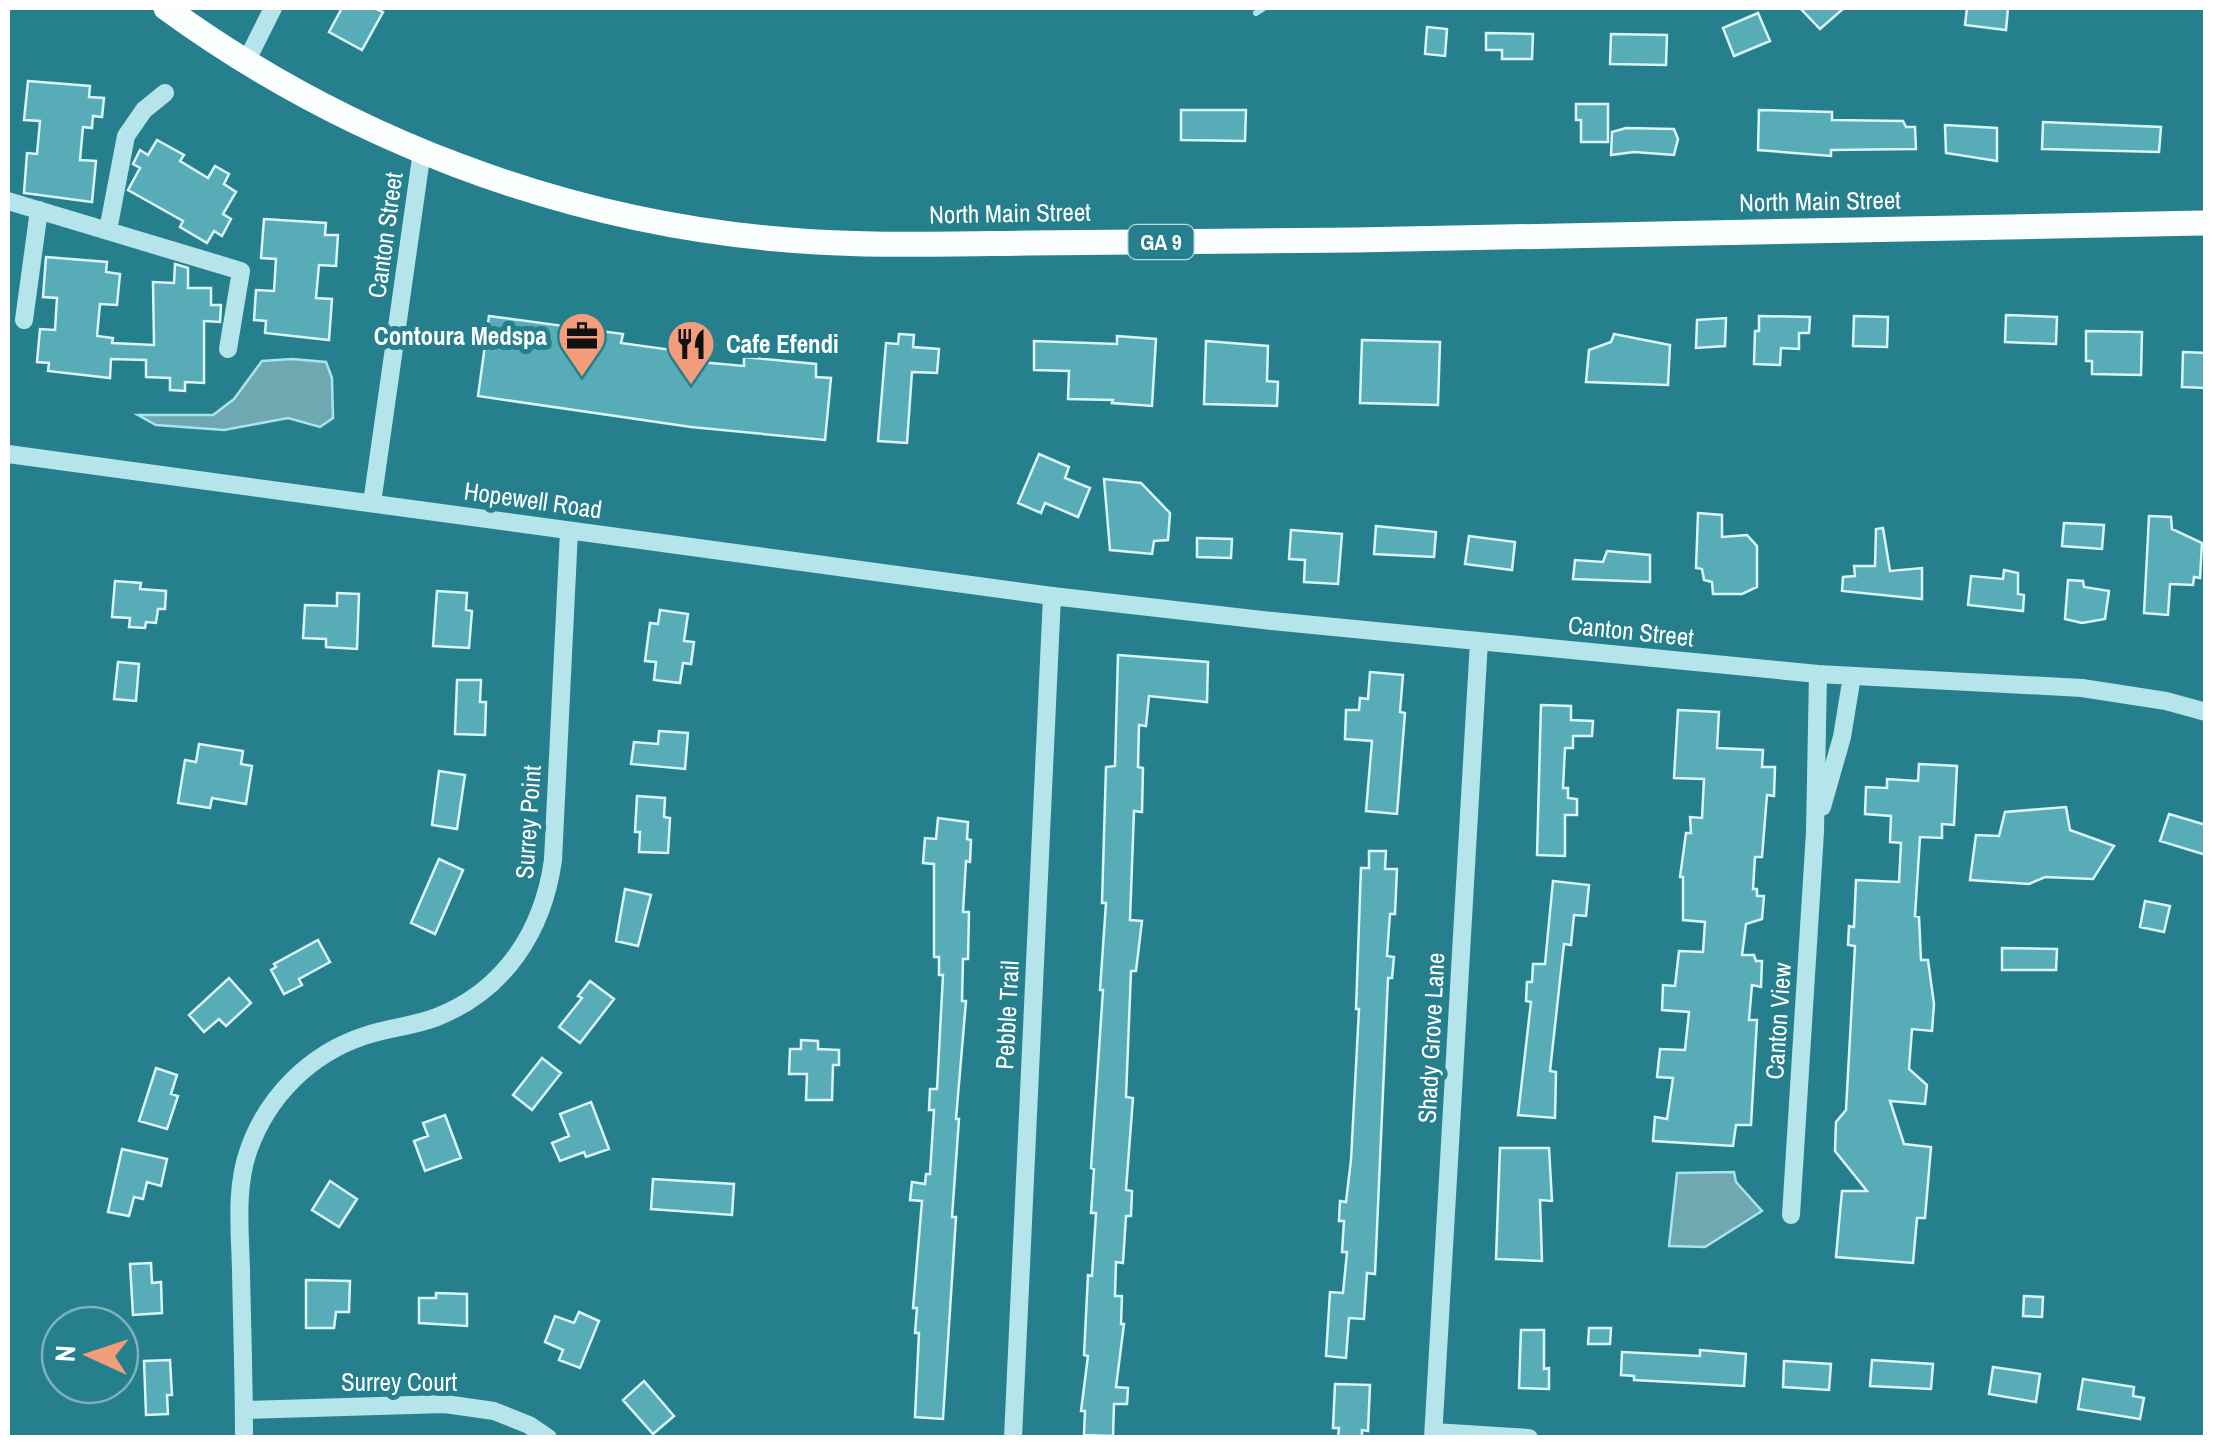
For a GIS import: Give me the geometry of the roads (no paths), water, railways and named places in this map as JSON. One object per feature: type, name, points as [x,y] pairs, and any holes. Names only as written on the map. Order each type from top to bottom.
[{"type":"main road","name":"North Main Street","points":[[166,8],[300,93],[422,151],[556,198],[636,218],[757,237],[848,244],[1522,237],[2206,223]]},
{"type":"street","points":[[247,60],[273,8]]},
{"type":"street","points":[[108,230],[126,136],[144,110],[166,93]]},
{"type":"street","name":"Canton Street","points":[[372,503],[422,151]]},
{"type":"street","points":[[8,201],[241,271],[228,349]]},
{"type":"street","points":[[24,320],[39,210]]},
{"type":"street","name":"Hopewell Road","points":[[8,454],[1052,596]]},
{"type":"street","name":"Surrey Point","points":[[244,1438],[239,1194],[247,1152],[264,1115],[292,1079],[329,1051],[363,1036],[437,1017],[480,993],[518,956],[542,912],[553,860],[569,531]]},
{"type":"street","name":"Canton Street","points":[[1052,596],[1818,674],[2082,688],[2166,701],[2206,712]]},
{"type":"street","name":"Pebble Trail","points":[[1013,1438],[1052,596]]},
{"type":"street","name":"Shady Grove Lane","points":[[1434,1435],[1479,640]]},
{"type":"street","name":"Canton View","points":[[1790,1214],[1815,832],[1818,674]]},
{"type":"street","name":"Canton View","points":[[1815,832],[1842,732],[1852,676]]},
{"type":"street","points":[[1817,730],[1842,732]]},
{"type":"street","name":"Surrey Court","points":[[244,1410],[445,1404],[494,1410],[529,1424],[548,1438]]},
{"type":"street","points":[[1434,1435],[1529,1438]]},
{"type":"water","points":[[262,361],[326,362],[332,378],[333,418],[320,427],[288,418],[224,430],[156,425],[138,415],[213,415],[234,399]]},
{"type":"water","points":[[1734,1172],[1736,1182],[1762,1211],[1705,1247],[1669,1246],[1677,1173]]},
{"type":"waterway","points":[[1256,13],[1264,8]]},
{"type":"place","name":"Contoura Medspa","points":[[582,378]]},
{"type":"place","name":"Cafe Efendi","points":[[691,386]]}]
